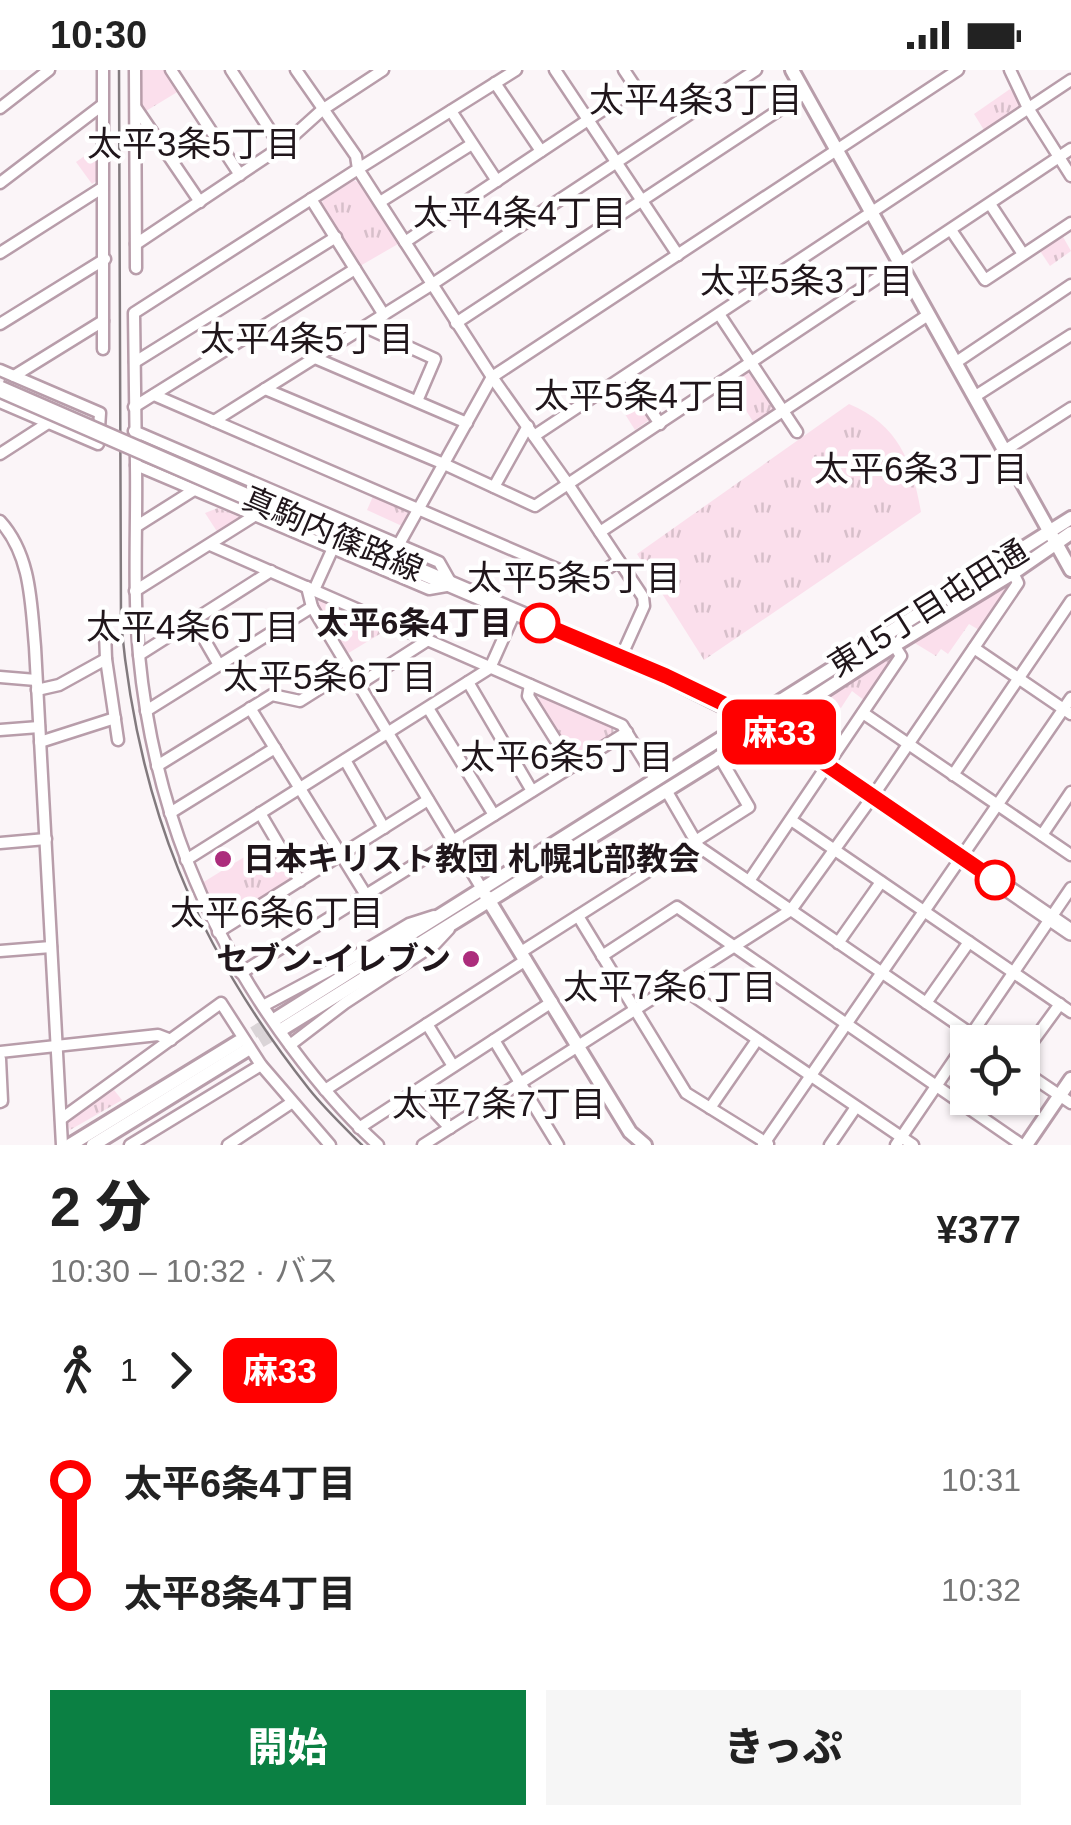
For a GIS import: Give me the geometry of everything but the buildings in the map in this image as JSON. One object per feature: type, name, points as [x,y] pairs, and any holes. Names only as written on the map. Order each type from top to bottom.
[{"type":"main road","name":"真駒内篠路線","points":[[0,390],[621,657],[762,722],[1071,932]]},
{"type":"street","points":[[0,108],[49,70]]},
{"type":"street","points":[[103,70],[103,349]]},
{"type":"street","points":[[134,70],[136,268]]},
{"type":"street","points":[[171,70],[240,175]]},
{"type":"street","points":[[231,70],[281,147]]},
{"type":"street","points":[[296,70],[356,156],[358,169],[492,378],[643,597],[644,606],[621,657]]},
{"type":"street","points":[[136,244],[281,147],[322,110],[383,70]]},
{"type":"street","points":[[378,1145],[325,1090],[241,973],[186,860],[170,813],[146,711],[139,655],[135,591],[134,312],[516,70]]},
{"type":"street","points":[[555,70],[678,254]]},
{"type":"street","points":[[406,242],[636,88],[624,70]]},
{"type":"street","points":[[214,421],[365,327],[756,70]]},
{"type":"street","points":[[792,70],[1071,570]]},
{"type":"street","points":[[400,544],[492,378],[958,70]]},
{"type":"street","points":[[1010,70],[1028,108],[1071,176]]},
{"type":"street","points":[[494,487],[531,431],[627,375],[1071,80]]},
{"type":"street","points":[[495,83],[541,151]]},
{"type":"street","points":[[456,322],[805,93]]},
{"type":"street","points":[[0,182],[101,106]]},
{"type":"street","points":[[136,108],[200,202]]},
{"type":"street","points":[[451,110],[497,181]]},
{"type":"street","points":[[380,202],[472,144]]},
{"type":"street","points":[[266,389],[535,506],[1071,150]]},
{"type":"street","points":[[0,253],[102,188]]},
{"type":"street","points":[[311,199],[384,314]]},
{"type":"street","points":[[990,204],[1023,254]]},
{"type":"street","points":[[950,230],[985,280],[1071,222]]},
{"type":"street","points":[[135,362],[336,237]]},
{"type":"street","points":[[0,324],[105,259]]},
{"type":"street","points":[[134,408],[356,269]]},
{"type":"street","points":[[955,363],[1071,285]]},
{"type":"street","points":[[720,314],[797,432]]},
{"type":"street","points":[[600,532],[928,315]]},
{"type":"street","points":[[14,376],[103,321]]},
{"type":"street","points":[[365,327],[436,359],[417,402]]},
{"type":"street","points":[[974,397],[1071,335]]},
{"type":"street","points":[[315,358],[467,422]]},
{"type":"street","points":[[0,370],[100,413],[98,444],[0,402]]},
{"type":"street","points":[[627,375],[660,424]]},
{"type":"street","points":[[154,395],[587,582],[619,561]]},
{"type":"street","points":[[1004,451],[1071,408]]},
{"type":"street","points":[[0,454],[48,423]]},
{"type":"street","points":[[134,431],[440,562],[452,585],[429,590],[136,464]]},
{"type":"street","points":[[137,526],[194,490]]},
{"type":"street","points":[[135,591],[254,516]]},
{"type":"street","name":"東15丁目屯田通","points":[[661,785],[719,756],[762,722],[1013,572],[1071,518]]},
{"type":"street","points":[[0,521],[21,553],[30,588],[62,1145]]},
{"type":"street","name":"東15丁目屯田通","points":[[485,895],[457,920],[280,1023],[443,914],[485,895],[1052,537],[1071,533]]},
{"type":"street","points":[[210,545],[622,726],[699,847],[957,1025]]},
{"type":"street","points":[[333,548],[310,589],[312,607],[637,1143]]},
{"type":"street","points":[[139,655],[271,572]]},
{"type":"street","points":[[423,1145],[791,910],[1018,583],[1013,572]]},
{"type":"street","points":[[953,775],[1071,601]]},
{"type":"street","points":[[146,711],[312,607]]},
{"type":"street","points":[[186,860],[490,668],[515,612]]},
{"type":"street","points":[[194,620],[219,665]]},
{"type":"street","points":[[105,632],[118,740]]},
{"type":"street","points":[[358,684],[428,640]]},
{"type":"street","points":[[749,882],[901,656],[894,645]]},
{"type":"street","points":[[974,648],[1067,712]]},
{"type":"street","points":[[0,677],[59,685],[106,659]]},
{"type":"street","points":[[157,766],[272,694],[300,701],[349,670]]},
{"type":"street","points":[[468,682],[532,791]]},
{"type":"street","points":[[530,685],[528,696],[572,766]]},
{"type":"street","points":[[578,916],[686,1093],[766,1144],[924,911],[1067,712],[1071,698]]},
{"type":"street","points":[[250,708],[366,895]]},
{"type":"street","points":[[428,708],[494,815]]},
{"type":"street","points":[[863,713],[1071,855]]},
{"type":"street","points":[[40,742],[115,718]]},
{"type":"street","points":[[0,730],[39,727]]},
{"type":"street","points":[[241,973],[627,732]]},
{"type":"street","points":[[170,813],[275,748]]},
{"type":"street","points":[[325,1090],[427,1024],[578,916],[750,807],[719,756]]},
{"type":"street","points":[[344,760],[384,828]]},
{"type":"street","points":[[1042,835],[1071,792]]},
{"type":"street","points":[[218,932],[428,800]]},
{"type":"street","points":[[260,813],[300,880]]},
{"type":"street","points":[[791,820],[1071,1012]]},
{"type":"street","points":[[0,843],[46,839]]},
{"type":"street","points":[[838,943],[881,882]]},
{"type":"street","points":[[976,1025],[1071,888]]},
{"type":"street","points":[[602,956],[677,907],[1024,1145],[1066,1099],[1071,1079]]},
{"type":"street","points":[[263,1006],[409,924],[443,914]]},
{"type":"street","points":[[290,1045],[345,1003],[435,944],[457,920]]},
{"type":"street","points":[[926,1003],[969,942]]},
{"type":"street","points":[[0,951],[51,948]]},
{"type":"street","points":[[676,984],[856,1106],[898,1141],[914,1145]]},
{"type":"street","points":[[359,1128],[552,1002]]},
{"type":"street","points":[[61,1119],[221,1004],[261,1065],[330,1145]]},
{"type":"street","points":[[1040,1031],[1060,1004]]},
{"type":"street","points":[[427,1024],[453,1066]]},
{"type":"street","points":[[0,1102],[0,1056],[158,1035],[170,1040]]},
{"type":"street","points":[[494,1040],[556,1142],[544,1145]]},
{"type":"street","points":[[710,1108],[758,1040]]},
{"type":"street","points":[[70,1145],[242,1047],[93,1145]]},
{"type":"street","points":[[130,1145],[261,1065]]},
{"type":"street","points":[[898,1141],[950,1065]]},
{"type":"street","points":[[1040,1082],[1066,1099]]},
{"type":"street","points":[[415,1092],[450,1128]]},
{"type":"street","points":[[228,1145],[291,1102]]},
{"type":"street","points":[[830,1145],[856,1106]]},
{"type":"green space","points":[[140,70],[165,70],[179,91],[146,111],[141,103]]},
{"type":"green space","points":[[1010,89],[1021,104],[984,130],[974,114]]},
{"type":"green space","points":[[100,145],[99,179],[92,184],[76,162]]},
{"type":"green space","points":[[354,180],[398,244],[360,266],[321,205]]},
{"type":"green space","points":[[1062,235],[1071,251],[1050,266],[1040,251]]},
{"type":"green space","points":[[752,363],[783,411],[757,428],[727,380]]},
{"type":"green space","points":[[627,381],[652,418],[635,430],[611,392]]},
{"type":"green space","points":[[849,404],[880,423],[900,447],[913,477],[921,512],[704,660],[637,554]]},
{"type":"green space","points":[[374,494],[409,509],[402,526],[367,510]]},
{"type":"green space","points":[[218,508],[239,517],[218,533],[205,513]]},
{"type":"green space","points":[[1009,580],[1011,583],[979,630],[969,624],[948,654],[941,649],[936,656],[913,642]]},
{"type":"green space","points":[[320,600],[388,629],[347,654],[316,605]]},
{"type":"green space","points":[[893,653],[895,656],[865,701],[852,691],[841,708],[830,701],[823,711],[813,705]]},
{"type":"green space","points":[[541,696],[613,727],[614,734],[572,757],[537,700]]},
{"type":"green space","points":[[270,841],[292,876],[290,881],[222,924],[202,883]]},
{"type":"green space","points":[[114,1090],[122,1100],[70,1130],[67,1122]]},
{"type":"tunnel","points":[[238,1042],[277,1018]]},
{"type":"tunnel","points":[[245,1051],[284,1028]]},
{"type":"railway","points":[[119,70],[121,622],[142,752],[179,870],[234,981],[309,1089],[362,1145]]},
{"type":"bus line","name":"麻33","points":[[540,623],[666,676],[770,726],[995,880]]},
{"type":"place","name":"太平6条4丁目","points":[[540,623]]},
{"type":"place","name":"日本キリスト教団 札幌北部教会","points":[[223,859]]},
{"type":"place","name":"セブン-イレブン","points":[[471,959]]},
{"type":"district","name":"太平4条3丁目","points":[[696,100]]},
{"type":"district","name":"太平3条5丁目","points":[[194,144]]},
{"type":"district","name":"太平4条4丁目","points":[[520,213]]},
{"type":"district","name":"太平5条3丁目","points":[[807,281]]},
{"type":"district","name":"太平4条5丁目","points":[[307,339]]},
{"type":"district","name":"太平5条4丁目","points":[[641,396]]},
{"type":"district","name":"太平6条3丁目","points":[[921,469]]},
{"type":"district","name":"太平5条5丁目","points":[[574,578]]},
{"type":"district","name":"太平4条6丁目","points":[[193,627]]},
{"type":"district","name":"太平5条6丁目","points":[[330,677]]},
{"type":"district","name":"太平6条5丁目","points":[[567,757]]},
{"type":"district","name":"太平6条6丁目","points":[[277,913]]},
{"type":"district","name":"太平7条6丁目","points":[[670,987]]},
{"type":"district","name":"太平7条7丁目","points":[[499,1104]]}]
